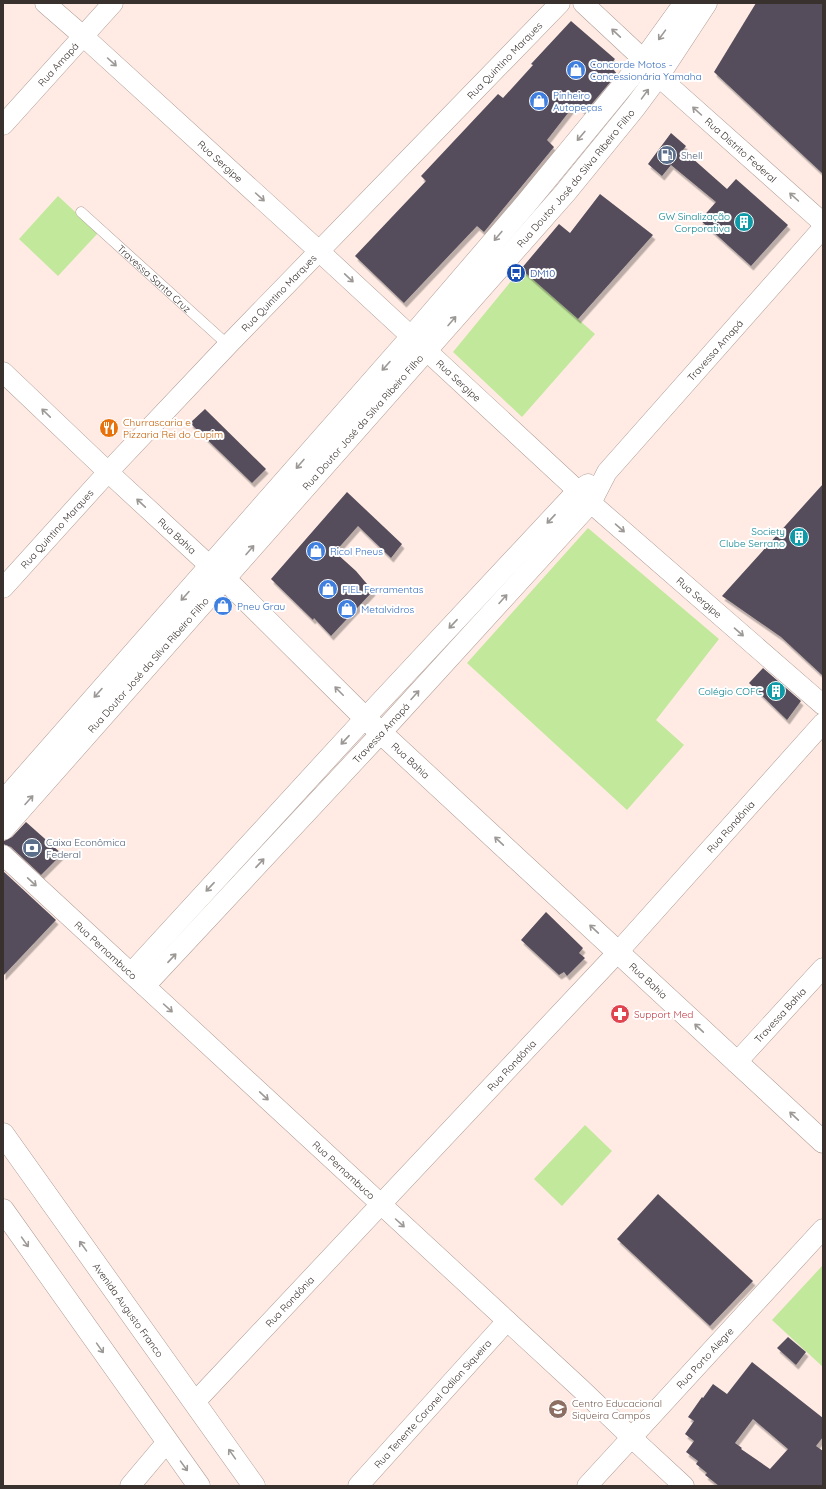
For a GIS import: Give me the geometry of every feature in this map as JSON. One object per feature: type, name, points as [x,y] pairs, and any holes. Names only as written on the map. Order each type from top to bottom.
[{"type":"main road","name":"Rua Doutor José da Silva Ribeiro Filho","points":[[419,344],[525,205],[644,60],[685,3]]},
{"type":"main road","name":"Rua Doutor José da Silva Ribeiro Filho","points":[[3,829],[217,573],[419,344],[565,193],[635,107],[658,76],[706,3]]},
{"type":"main road","name":"Rua Doutor José da Silva Ribeiro Filho","points":[[3,802],[217,573]]},
{"type":"main road","name":"Rua Bahia","points":[[217,573],[374,725],[823,1142]]},
{"type":"main road","name":"Avenida Augusto Franco","points":[[3,1134],[254,1486]]},
{"type":"main road","points":[[3,1210],[199,1486]]},
{"type":"street","name":"Rua Sergipe","points":[[45,3],[320,252],[584,497],[823,705]]},
{"type":"street","name":"Rua Amapá","points":[[3,125],[113,3]]},
{"type":"street","name":"Rua Quintino Marques","points":[[3,588],[108,472],[228,345],[320,252],[560,3]]},
{"type":"street","points":[[583,3],[644,60]]},
{"type":"street","name":"Rua Distrito Federal","points":[[658,76],[823,223]]},
{"type":"street","name":"Travessa Amapá","points":[[138,979],[607,472],[823,228]]},
{"type":"street","name":"Rua Bahia","points":[[3,372],[217,573]]},
{"type":"street","name":"Rua Rondônia","points":[[195,1402],[618,952],[823,723]]},
{"type":"street","name":"Rua Pernambuco","points":[[3,855],[508,1321],[684,1486]]},
{"type":"street","name":"Travessa Bahia","points":[[736,1062],[823,968]]},
{"type":"street","name":"Rua Porto Alegre","points":[[587,1486],[823,1229]]},
{"type":"street","name":"Rua Tenente Coronel Odilon Siqueira","points":[[358,1486],[508,1321]]},
{"type":"street","points":[[130,1486],[167,1442]]},
{"type":"lane","name":"Travessa Santa Cruz","points":[[81,212],[228,345]]},
{"type":"green space","points":[[58,196],[98,233],[58,276],[19,239]]},
{"type":"green space","points":[[521,269],[595,334],[522,417],[453,352]]},
{"type":"green space","points":[[588,528],[719,639],[656,720],[684,745],[627,810],[467,663]]},
{"type":"green space","points":[[585,1125],[612,1151],[562,1206],[534,1179]]},
{"type":"green space","points":[[823,1265],[823,1367],[772,1320]]},
{"type":"building","points":[[756,3],[823,3],[823,174],[714,72]]},
{"type":"building","points":[[571,21],[615,59],[610,65],[617,74],[585,112],[575,104],[547,140],[554,147],[484,232],[477,226],[404,303],[355,256],[426,181],[421,176],[498,94],[503,98],[533,65],[531,64]]},
{"type":"building","name":"GW Sinalização Corporativa","points":[[671,133],[686,146],[683,150],[727,189],[736,179],[788,225],[751,266],[700,220],[716,202],[671,165],[662,176],[648,164]]},
{"type":"building","points":[[600,194],[653,235],[578,319],[521,269],[559,224],[570,233]]},
{"type":"building","points":[[205,409],[266,469],[252,483],[190,423]]},
{"type":"building","name":"Society Clube Serrano","points":[[823,484],[823,676],[781,637],[722,596]]},
{"type":"building","points":[[347,492],[402,544],[391,558],[358,526],[335,552],[356,571],[373,591],[331,636],[314,618],[313,620],[271,579]]},
{"type":"building","name":"Colégio COFC","points":[[763,668],[801,701],[787,720],[749,683]]},
{"type":"building","name":"Caixa Econômica Federal","points":[[26,822],[62,854],[41,875],[11,847],[3,844],[4,841],[12,837]]},
{"type":"building","points":[[3,871],[56,920],[3,976]]},
{"type":"building","points":[[546,912],[583,948],[579,953],[585,958],[567,976],[564,972],[559,975],[521,940]]},
{"type":"building","points":[[658,1194],[753,1281],[710,1326],[617,1239]]},
{"type":"building","points":[[788,1337],[806,1352],[796,1365],[777,1348]]},
{"type":"building","points":[[752,1362],[823,1418],[823,1437],[816,1446],[823,1451],[823,1486],[719,1486],[705,1475],[707,1473],[696,1464],[698,1461],[686,1452],[694,1441],[685,1434],[694,1421],[688,1417],[713,1384],[727,1394]],"holes":[[[753,1419],[788,1449],[770,1469],[741,1449],[742,1448],[735,1443]]]},
{"type":"place","name":"Concorde Motos - Concessionária Yamaha","points":[[576,70]]},
{"type":"place","name":"Pinheiro Autopeças","points":[[539,101]]},
{"type":"place","name":"Shell","points":[[667,155]]},
{"type":"place","name":"GW Sinalização Corporativa","points":[[744,222]]},
{"type":"place","name":"DM10","points":[[516,273]]},
{"type":"place","name":"Churrascaria e Pizzaria Rei do Cupim","points":[[109,428]]},
{"type":"place","name":"Society Clube Serrano","points":[[799,537]]},
{"type":"place","name":"Ricol Pneus","points":[[316,551]]},
{"type":"place","name":"FIEL Ferramentas","points":[[328,589]]},
{"type":"place","name":"Pneu Grau","points":[[223,606]]},
{"type":"place","name":"Metalvidros","points":[[347,609]]},
{"type":"place","name":"Colégio COFC","points":[[776,691]]},
{"type":"place","name":"Caixa Econômica Federal","points":[[32,848]]},
{"type":"place","name":"Support Med","points":[[620,1014]]},
{"type":"place","name":"Centro Educacional Siqueira Campos","points":[[558,1409]]}]
